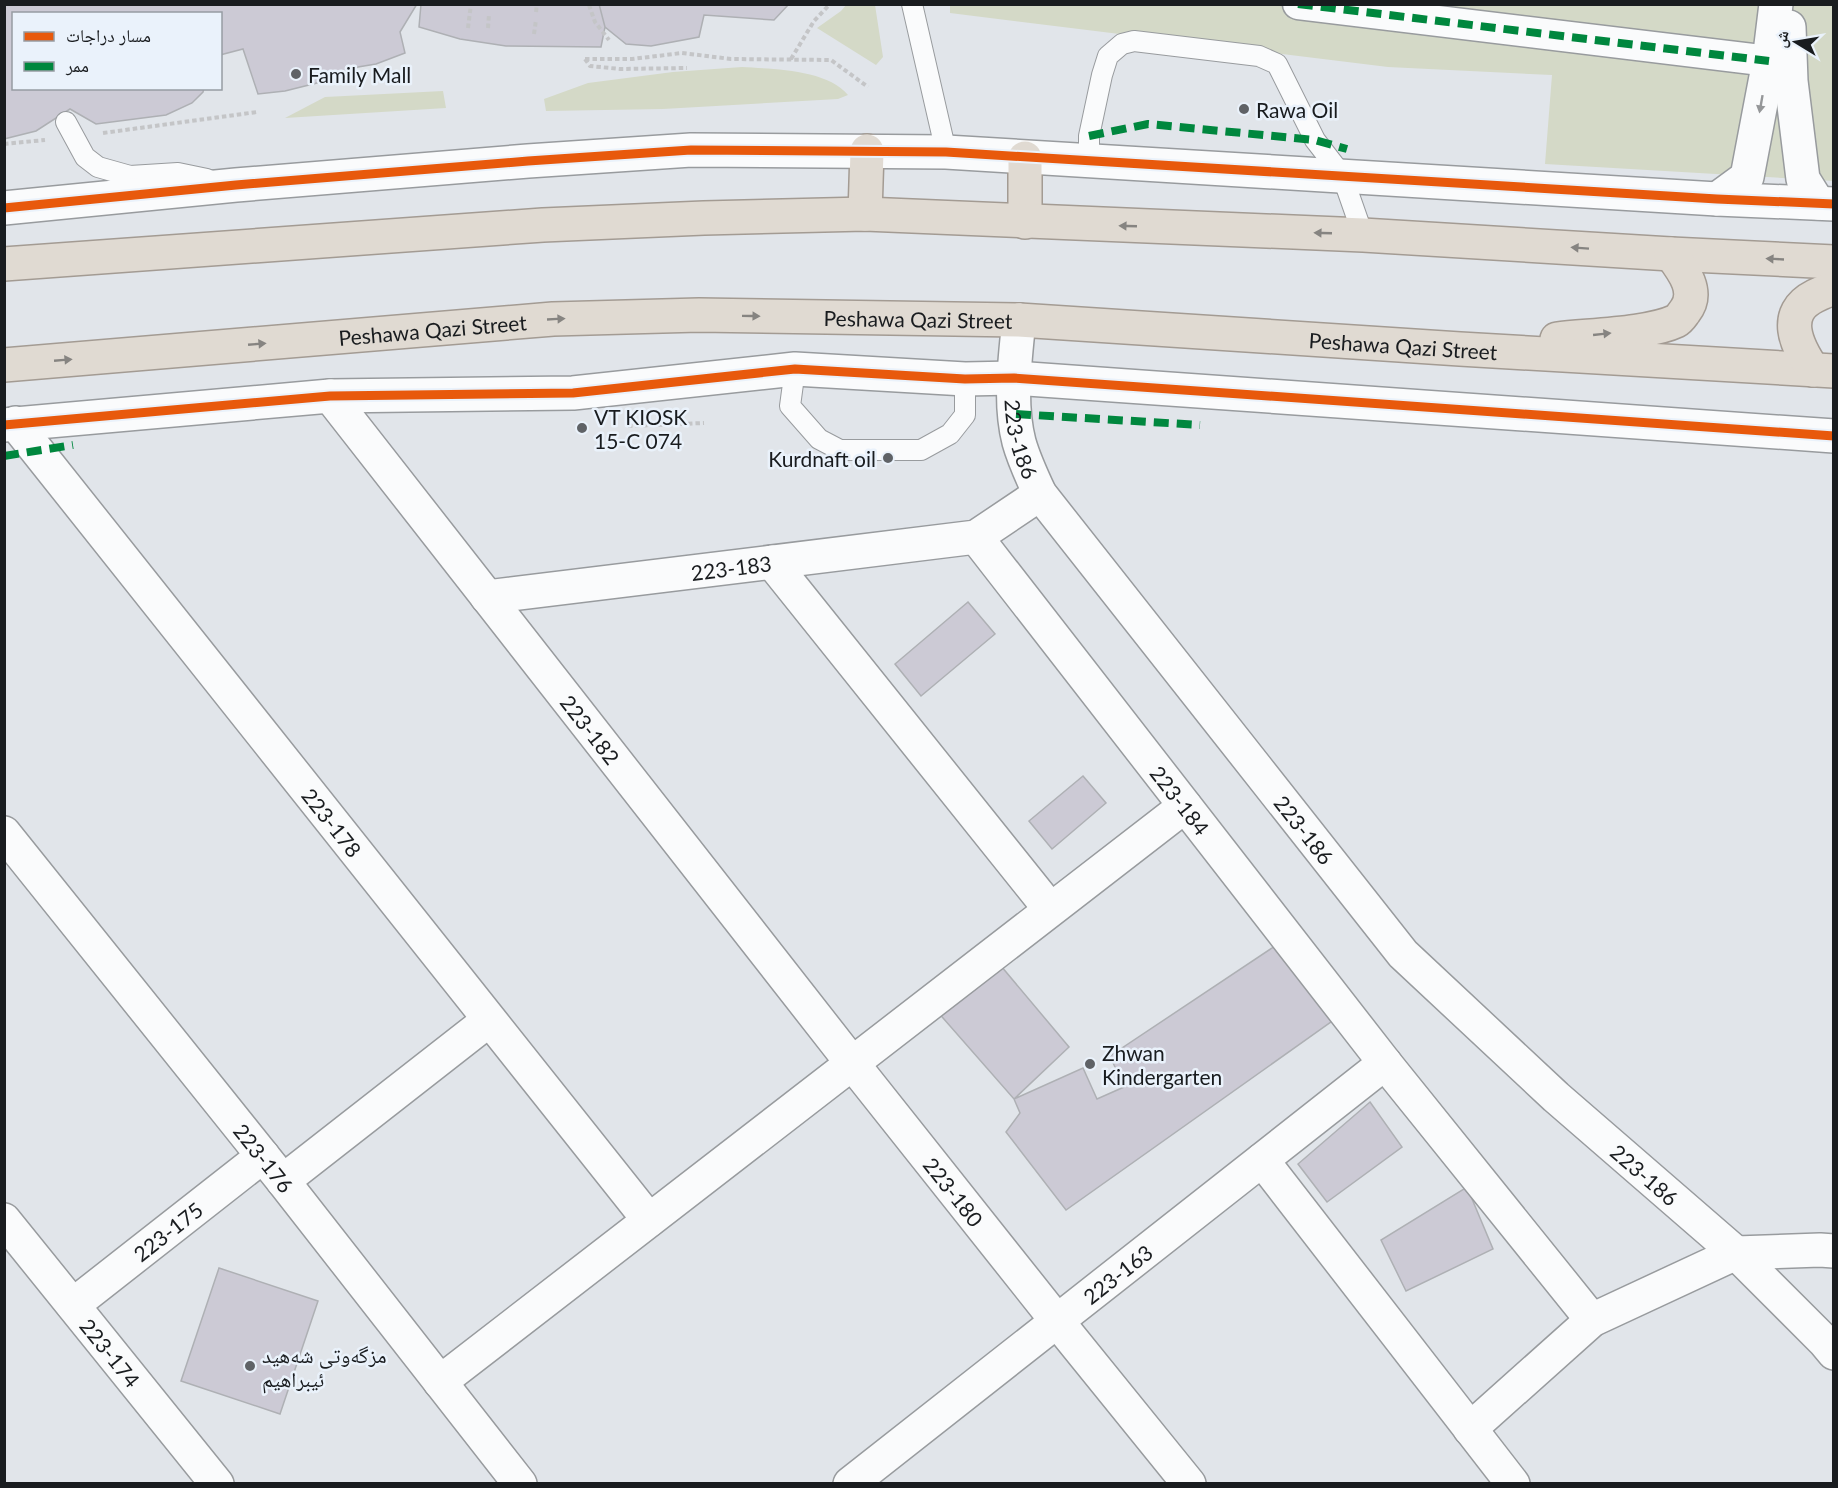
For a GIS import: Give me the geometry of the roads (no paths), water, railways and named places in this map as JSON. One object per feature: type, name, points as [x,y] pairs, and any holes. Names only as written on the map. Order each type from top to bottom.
[{"type":"highway","points":[[865,214],[867,151]]},
{"type":"highway","points":[[1025,158],[1025,222]]},
{"type":"highway","points":[[4,264],[543,225],[865,214],[1363,235],[1833,262]]},
{"type":"highway","points":[[1460,349],[1647,329],[1678,321],[1689,306],[1691,289],[1683,270],[1671,254]]},
{"type":"highway","points":[[1823,370],[1801,353],[1795,334],[1796,314],[1806,301],[1833,289]]},
{"type":"highway","name":"Peshawa Qazi Street","points":[[4,365],[553,319],[699,315],[1018,320],[1823,370]]},
{"type":"street","points":[[1298,4],[1769,61]]},
{"type":"street","points":[[1717,199],[1747,177],[1769,61],[1776,4]]},
{"type":"street","points":[[1789,4],[1791,81],[1803,179],[1826,203]]},
{"type":"street","points":[[4,208],[236,185],[691,150],[946,152],[1717,199],[1826,203]]},
{"type":"street","name":"223-186","points":[[1018,320],[1014,378],[1019,440],[1029,473],[1040,494],[1403,954],[1556,1096],[1736,1253],[1830,1344]]},
{"type":"street","points":[[10,424],[330,396],[573,393],[795,369],[965,379],[1014,378],[1833,436]]},
{"type":"street","name":"223-182","points":[[330,396],[852,1063]]},
{"type":"street","name":"223-178","points":[[10,424],[649,1220]]},
{"type":"street","points":[[976,537],[1040,494]]},
{"type":"street","name":"223-183","points":[[487,597],[976,537]]},
{"type":"street","name":"223-184","points":[[976,537],[1385,1063],[1593,1320]]},
{"type":"street","points":[[772,562],[1050,909]]},
{"type":"street","points":[[440,1382],[1185,806]]},
{"type":"street","name":"223-176","points":[[4,833],[283,1181],[520,1484]]},
{"type":"street","points":[[283,1181],[489,1020]]},
{"type":"street","name":"223-180","points":[[852,1063],[1189,1484]]},
{"type":"street","name":"223-163","points":[[854,1482],[1385,1063]]},
{"type":"street","name":"223-175","points":[[73,1305],[263,1156]]},
{"type":"street","points":[[1262,1160],[1513,1484]]},
{"type":"street","name":"223-174","points":[[4,1220],[217,1484]]},
{"type":"street","points":[[1470,1429],[1593,1320],[1736,1253],[1833,1251]]},
{"type":"lane","points":[[912,4],[946,152]]},
{"type":"lane","points":[[1089,161],[1089,136],[1102,75],[1108,56],[1122,44],[1134,40],[1259,56],[1277,64],[1315,140],[1342,175],[1363,235]]},
{"type":"lane","points":[[70,129],[86,157],[98,167],[130,176],[178,173],[236,185]]},
{"type":"lane","points":[[795,369],[790,406],[819,439],[840,450],[921,450],[950,434],[965,415],[965,379]]},
{"type":"place","name":"Family Mall","points":[[296,74]]},
{"type":"place","name":"Rawa Oil","points":[[1244,109]]},
{"type":"place","name":"VT KIOSK 15-C 074","points":[[582,428]]},
{"type":"place","name":"Kurdnaft oil","points":[[888,458]]},
{"type":"place","name":"Zhwan Kindergarten","points":[[1090,1064]]},
{"type":"place","name":"مزگەوتی شەهید ئیبراهیم","points":[[250,1366]]}]
